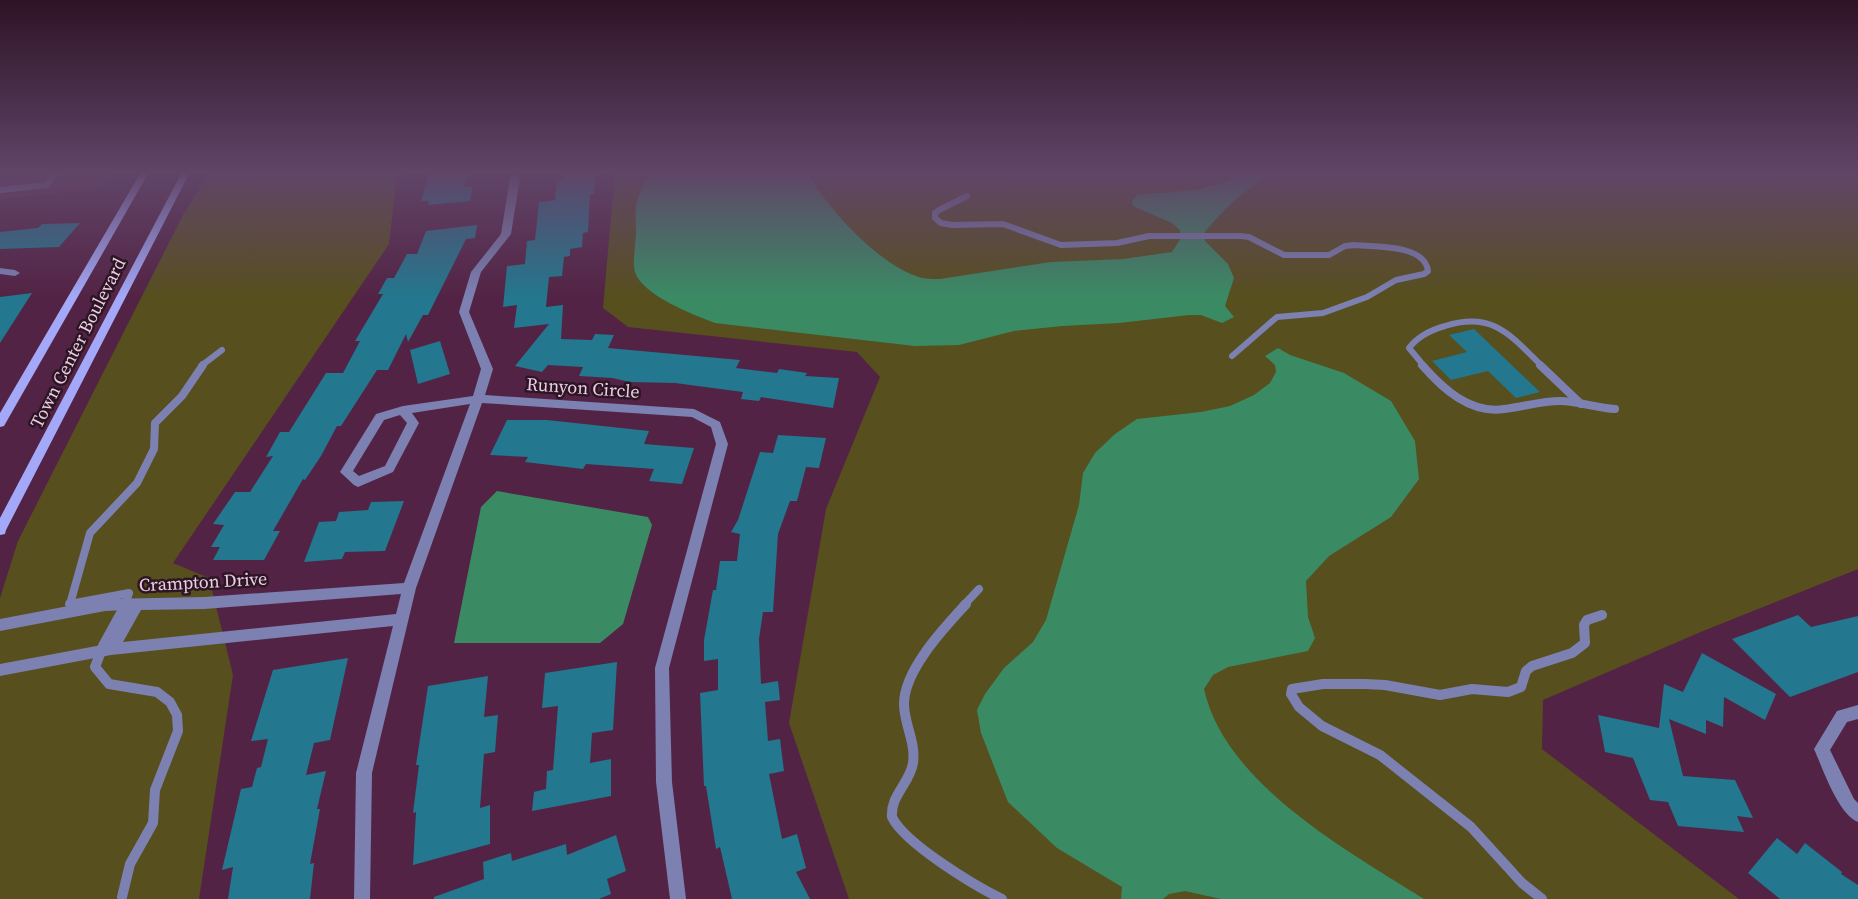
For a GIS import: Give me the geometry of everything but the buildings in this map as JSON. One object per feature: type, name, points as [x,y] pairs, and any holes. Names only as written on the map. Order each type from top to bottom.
[{"type":"main road","name":"Town Center Boulevard","points":[[0,423],[121,214]]},
{"type":"main road","name":"Town Center Boulevard","points":[[0,530],[164,214]]},
{"type":"street","points":[[362,899],[363,773],[409,588],[487,369],[464,312],[476,272],[506,234],[509,214]]},
{"type":"street","points":[[0,271],[15,273]]},
{"type":"street","name":"Runyon Circle","points":[[403,411],[413,423],[389,469],[358,482],[346,472],[380,417],[403,411],[478,399],[694,412],[716,426],[722,444],[662,668],[664,783],[678,899]]},
{"type":"street","name":"Crampton Drive","points":[[0,625],[105,606],[204,603],[409,588]]},
{"type":"street","points":[[106,650],[131,605]]},
{"type":"street","points":[[0,670],[106,650],[401,619]]},
{"type":"street","points":[[1858,712],[1842,716],[1822,749],[1848,804],[1858,814]]},
{"type":"lane","points":[[935,214],[935,218],[946,225],[1003,224],[1061,245],[1104,244],[1149,236],[1249,237],[1284,255],[1329,255],[1349,245],[1394,248],[1419,255],[1428,263],[1428,271],[1424,274],[1396,280],[1367,297],[1330,311],[1277,317],[1232,356]]},
{"type":"lane","points":[[1581,404],[1505,331],[1494,324],[1477,321],[1462,322],[1425,334],[1413,340],[1409,348],[1462,402],[1482,409],[1498,411],[1539,402],[1562,401],[1598,409],[1615,409]]},
{"type":"lane","points":[[131,605],[129,593],[70,604],[78,583],[87,540],[97,523],[136,483],[154,449],[155,423],[182,396],[200,367],[222,350]]},
{"type":"lane","points":[[979,589],[948,622],[907,688],[904,701],[913,749],[912,765],[894,799],[891,816],[893,824],[905,835],[984,890],[1002,899]]},
{"type":"lane","points":[[1542,899],[1522,883],[1471,827],[1380,754],[1322,726],[1299,707],[1291,694],[1292,689],[1300,686],[1384,685],[1440,695],[1473,689],[1504,694],[1514,692],[1521,687],[1526,671],[1532,666],[1572,653],[1585,643],[1584,626],[1587,620],[1602,615]]},
{"type":"lane","points":[[106,650],[95,667],[109,684],[157,692],[170,702],[177,715],[178,731],[154,790],[153,824],[130,864],[122,897]]},
{"type":"shaded area","points":[[392,214],[389,244],[173,563],[209,578],[233,675],[199,899],[0,899],[0,598],[18,541],[183,215]]},
{"type":"shaded area","points":[[611,214],[1858,214],[1858,569],[1703,631],[1543,700],[1542,749],[1739,899],[849,899],[789,723],[826,509],[880,377],[857,352],[628,327],[603,308]]},
{"type":"shaded area","points":[[636,214],[837,214],[872,249],[889,262],[922,278],[940,279],[1051,262],[1123,259],[1172,252],[1181,238],[1180,230],[1172,223],[1151,214],[1221,214],[1204,233],[1205,241],[1228,264],[1234,278],[1225,306],[1234,317],[1222,323],[1201,315],[1189,315],[1119,323],[1062,326],[1014,331],[959,345],[915,346],[715,323],[670,303],[648,289],[635,272]]},
{"type":"shaded area","points":[[1278,348],[1290,355],[1344,373],[1391,401],[1415,441],[1419,479],[1391,517],[1329,556],[1306,581],[1308,617],[1315,638],[1308,651],[1228,667],[1213,675],[1204,689],[1216,723],[1236,755],[1263,784],[1326,836],[1424,899],[1221,899],[1185,891],[1169,894],[1163,899],[1121,899],[1122,887],[1057,848],[1008,802],[981,733],[977,710],[985,694],[1004,668],[1033,642],[1046,620],[1079,505],[1083,473],[1095,453],[1115,434],[1137,419],[1201,412],[1230,406],[1254,395],[1270,383],[1276,372],[1275,365],[1265,356]]},
{"type":"shaded area","points":[[497,491],[648,517],[652,525],[623,624],[600,643],[454,643],[481,507]]}]
